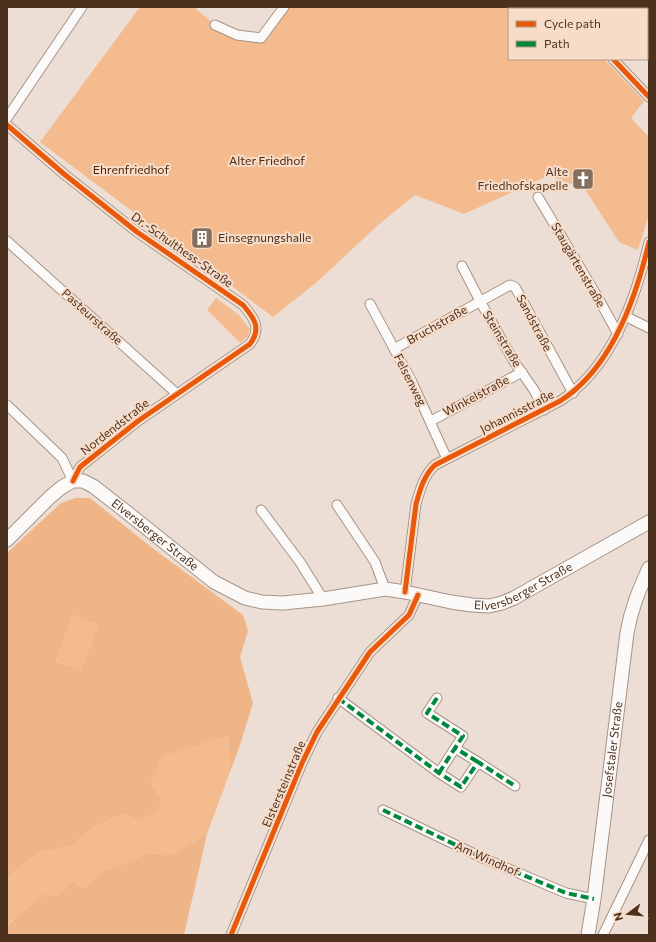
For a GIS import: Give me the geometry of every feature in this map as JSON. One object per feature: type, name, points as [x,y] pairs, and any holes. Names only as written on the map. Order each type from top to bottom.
[{"type":"main road","points":[[7,540],[50,497],[62,487],[73,481]]},
{"type":"main road","name":"Elversberger Straße","points":[[73,481],[83,481],[92,486],[178,552],[214,582],[245,598],[262,602],[283,603],[323,599],[385,589],[472,605],[488,606],[502,603],[546,582],[649,522]]},
{"type":"main road","name":"Josefstaler Straße","points":[[588,934],[594,899],[630,613],[649,568]]},
{"type":"street","points":[[7,118],[82,7]]},
{"type":"street","points":[[215,25],[237,35],[261,38],[284,7]]},
{"type":"street","points":[[614,60],[649,97]]},
{"type":"street","name":"Dr.-Schulthess-Straße","points":[[7,125],[64,174],[137,232],[243,305],[252,315],[256,325],[256,336],[250,344],[176,393]]},
{"type":"street","name":"Staugärtenstraße","points":[[538,197],[618,334]]},
{"type":"street","name":"Pasteurstraße","points":[[7,241],[176,393]]},
{"type":"street","name":"Johannisstraße","points":[[411,593],[413,522],[420,490],[430,470],[435,465],[544,410],[573,393],[595,369],[618,334],[635,290],[649,242]]},
{"type":"street","name":"Steinstraße","points":[[462,266],[513,360],[534,390],[544,410]]},
{"type":"street","name":"Sandstraße","points":[[480,301],[510,285],[515,287],[573,393]]},
{"type":"street","name":"Bruchstraße","points":[[394,349],[480,301]]},
{"type":"street","name":"Felsenweg","points":[[370,304],[431,421],[447,459]]},
{"type":"street","points":[[625,316],[649,328]]},
{"type":"street","name":"Winkelstraße","points":[[431,421],[522,372]]},
{"type":"street","name":"Nordendstraße","points":[[73,481],[80,467],[176,393]]},
{"type":"street","points":[[7,405],[62,458],[73,481]]},
{"type":"street","points":[[337,505],[375,562],[385,589]]},
{"type":"street","points":[[261,510],[300,562],[323,599]]},
{"type":"street","name":"Elstersteinstraße","points":[[230,935],[311,743],[338,698],[370,652],[410,615],[411,593]]},
{"type":"street","points":[[338,698],[439,773],[461,787],[478,762]]},
{"type":"street","points":[[437,698],[427,713],[462,736],[439,773]]},
{"type":"street","points":[[455,748],[515,786]]},
{"type":"street","name":"Am Windhof","points":[[383,810],[485,860],[566,892],[594,899]]},
{"type":"street","points":[[588,934],[603,935],[649,840]]},
{"type":"green space","name":"Alter Friedhof","points":[[140,7],[194,7],[220,29],[261,39],[285,7],[511,7],[512,8],[508,8],[508,60],[605,60],[644,101],[631,118],[649,137],[649,214],[638,250],[619,242],[584,188],[548,176],[464,214],[415,195],[378,225],[317,282],[273,317],[40,142]]},
{"type":"green space","points":[[216,298],[239,315],[250,329],[248,336],[240,343],[207,310]]},
{"type":"green space","points":[[73,615],[98,625],[81,670],[56,661]]},
{"type":"green space","points":[[228,734],[230,772],[207,834],[171,855],[148,853],[104,871],[84,888],[73,882],[56,896],[12,921],[7,926],[7,877],[40,852],[71,846],[92,828],[123,814],[137,820],[162,802],[149,783],[162,757]]},
{"type":"shaded area","points":[[76,498],[90,498],[151,547],[243,615],[248,631],[240,657],[253,703],[230,772],[228,735],[162,757],[150,783],[162,802],[154,814],[137,820],[123,814],[92,828],[71,846],[40,852],[7,877],[7,553],[61,503]],"holes":[[[73,615],[98,625],[81,670],[56,661]]]},
{"type":"shaded area","points":[[207,834],[184,935],[7,935],[7,926],[45,894],[56,896],[73,882],[84,888],[104,871],[148,853],[171,855]]},
{"type":"marked path","points":[[338,698],[439,773],[461,787],[478,762],[515,786]]},
{"type":"marked path","points":[[437,698],[427,713],[463,736],[455,748]]},
{"type":"marked path","points":[[439,773],[455,748],[478,762]]},
{"type":"marked path","points":[[383,810],[485,859],[566,893],[594,899]]},
{"type":"cycle path","points":[[614,60],[649,97]]},
{"type":"cycle path","points":[[7,125],[64,174],[137,232],[243,305],[253,319],[256,328],[256,333],[250,344],[138,421],[80,467],[73,481]]},
{"type":"cycle path","points":[[405,592],[416,504],[428,473],[435,465],[560,401],[578,387],[594,371],[619,330],[629,308],[644,264],[649,242]]},
{"type":"cycle path","points":[[231,935],[302,763],[317,732],[370,652],[409,615],[418,595]]},
{"type":"place","name":"Alte Friedhofskapelle","points":[[583,179]]},
{"type":"place","name":"Einsegnungshalle","points":[[202,238]]},
{"type":"park label","name":"Ehrenfriedhof","points":[[131,170]]}]
